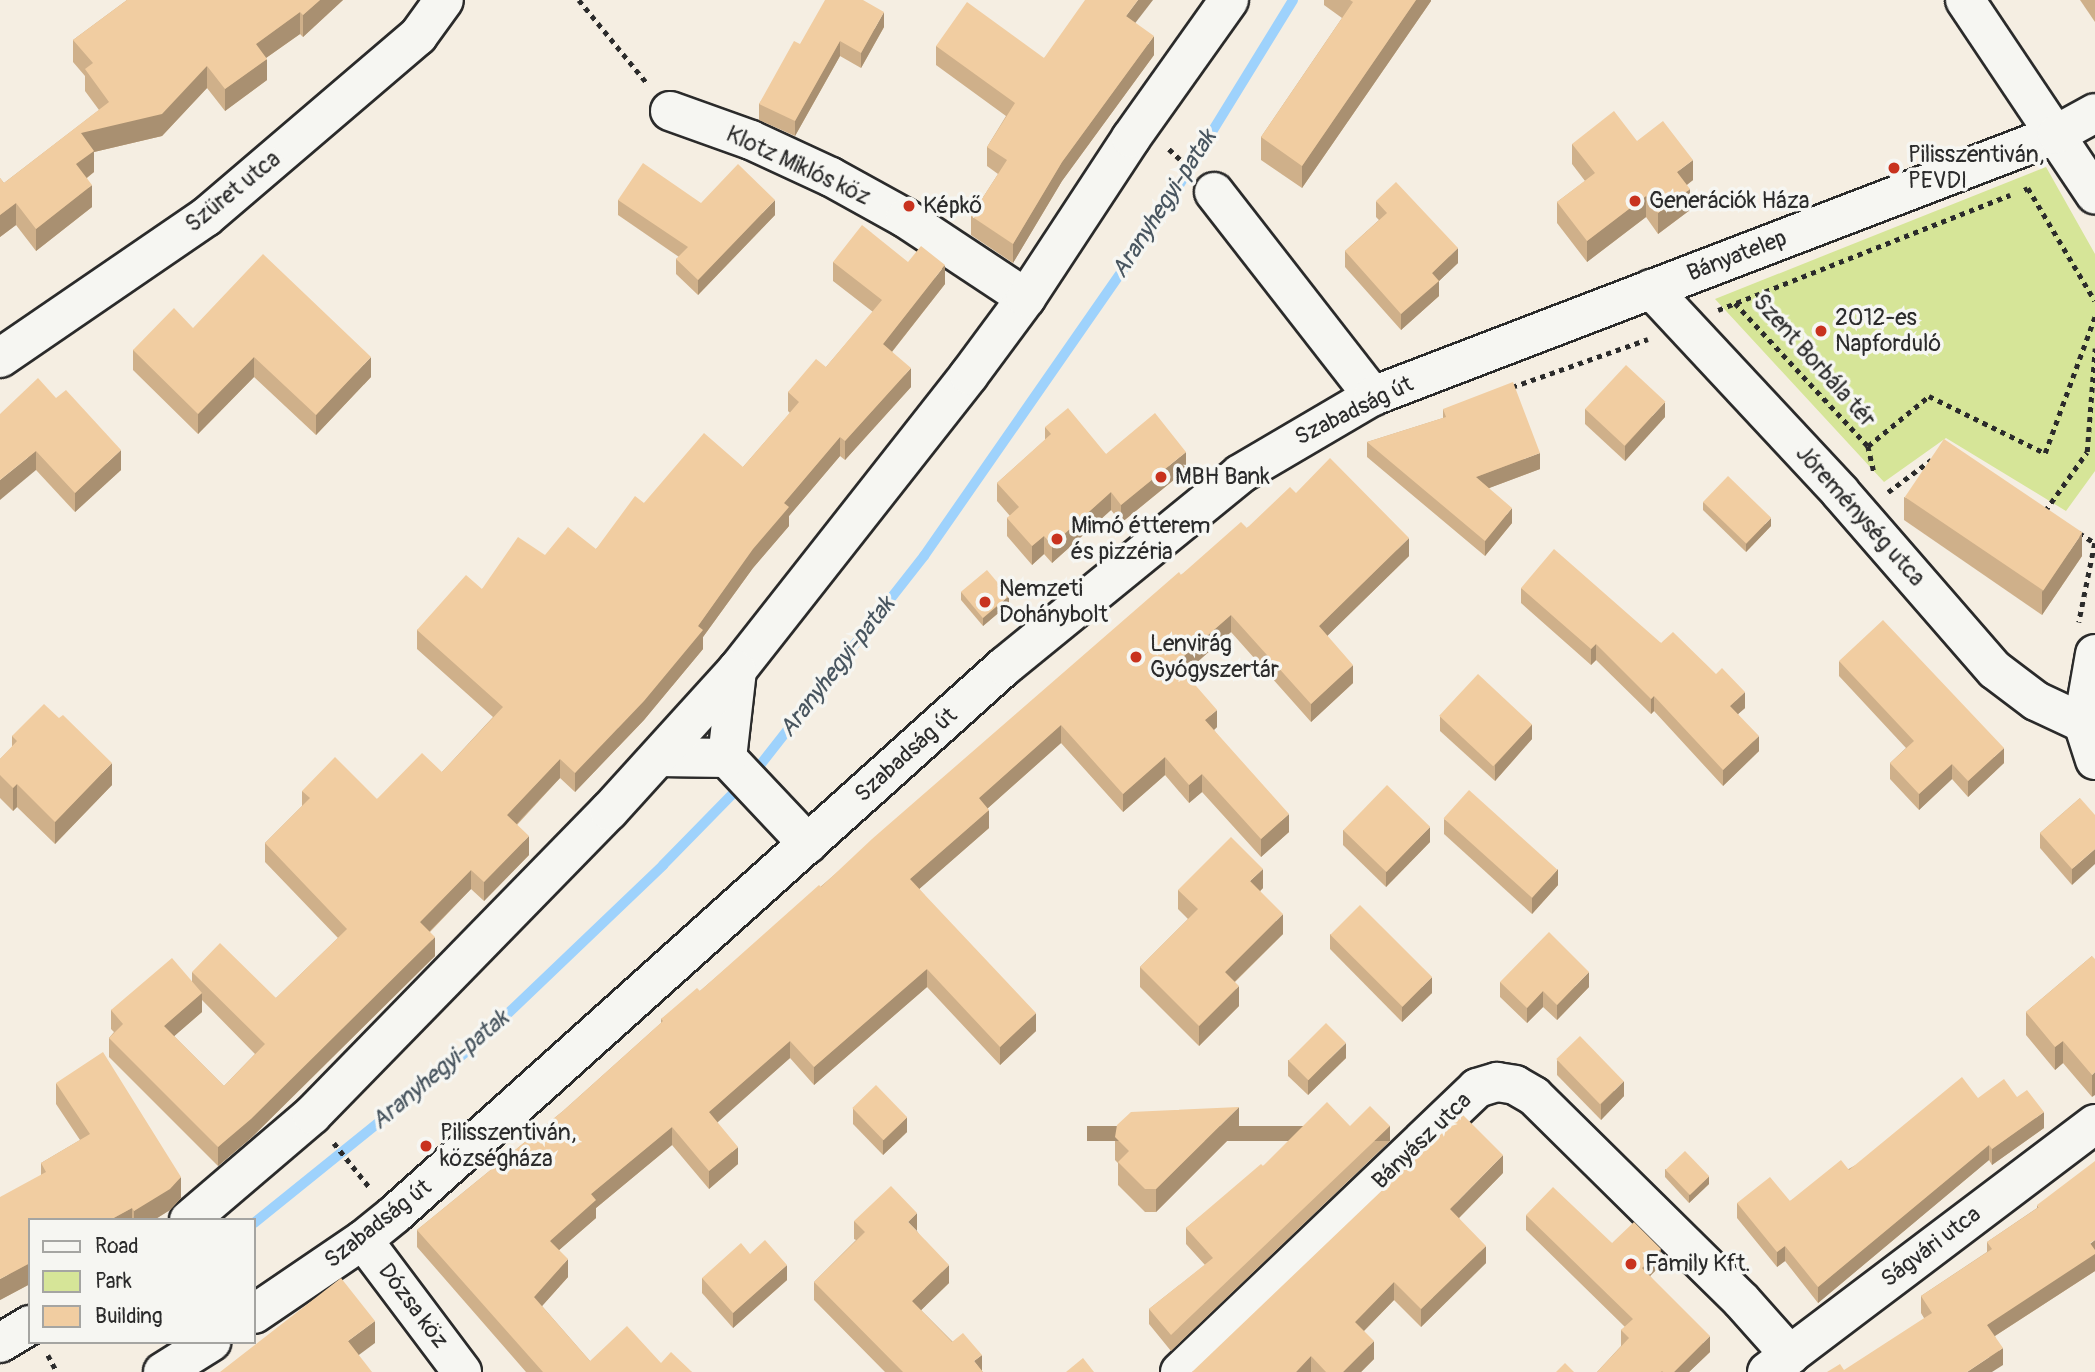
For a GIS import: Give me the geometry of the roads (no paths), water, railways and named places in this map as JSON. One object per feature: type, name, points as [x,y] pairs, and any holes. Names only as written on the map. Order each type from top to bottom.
[{"type":"street","name":"Szüret utca","points":[[0,358],[206,217],[418,37],[444,0]]},
{"type":"street","points":[[191,1218],[312,1115],[610,811],[737,670],[895,472],[1026,298],[1131,138],[1229,0]]},
{"type":"street","points":[[1965,0],[2095,194]]},
{"type":"street","name":"Klotz Miklós köz","points":[[670,111],[751,140],[831,177],[905,218],[1026,298]]},
{"type":"street","name":"Bányatelep","points":[[1651,289],[2057,134],[2095,113]]},
{"type":"street","points":[[1214,192],[1373,396]]},
{"type":"street","name":"Jóreménység utca","points":[[1651,289],[1840,492],[1996,670],[2036,701],[2083,723]]},
{"type":"street","name":"Szabadság út","points":[[256,1313],[363,1240],[488,1133],[1005,666],[1240,474],[1373,396],[1651,289]]},
{"type":"street","points":[[2086,643],[2083,723],[2095,760]]},
{"type":"street","points":[[737,670],[741,772]]},
{"type":"street","points":[[659,757],[741,772],[808,844]]},
{"type":"street","name":"Bányász utca","points":[[1181,1372],[1477,1088],[1497,1082],[1516,1085],[1534,1097],[1741,1300],[1779,1363]]},
{"type":"street","name":"Ságvári utca","points":[[1779,1363],[2095,1124]]},
{"type":"street","name":"Dózsa köz","points":[[363,1240],[461,1372]]},
{"type":"street","points":[[0,1343],[28,1341]]},
{"type":"street","points":[[163,1372],[208,1344]]},
{"type":"waterway","name":"Aranyhegyi-patak","points":[[256,1221],[476,1044],[663,865],[757,769],[924,556],[1162,213],[1293,0]]},
{"type":"place","name":"Pilisszentiván, PEVDI","points":[[1894,168]]},
{"type":"place","name":"Generációk Háza","points":[[1635,201]]},
{"type":"place","name":"Képkő","points":[[909,206]]},
{"type":"place","name":"2012-es Napforduló","points":[[1821,331]]},
{"type":"place","name":"MBH Bank","points":[[1161,477]]},
{"type":"place","name":"Mimó étterem és pizzéria","points":[[1057,539]]},
{"type":"place","name":"Nemzeti Dohánybolt","points":[[985,602]]},
{"type":"place","name":"Lenvirág Gyógyszertár","points":[[1136,657]]},
{"type":"place","name":"Pilisszentiván, községháza","points":[[426,1146]]},
{"type":"place","name":"Family Kft.","points":[[1631,1264]]}]
